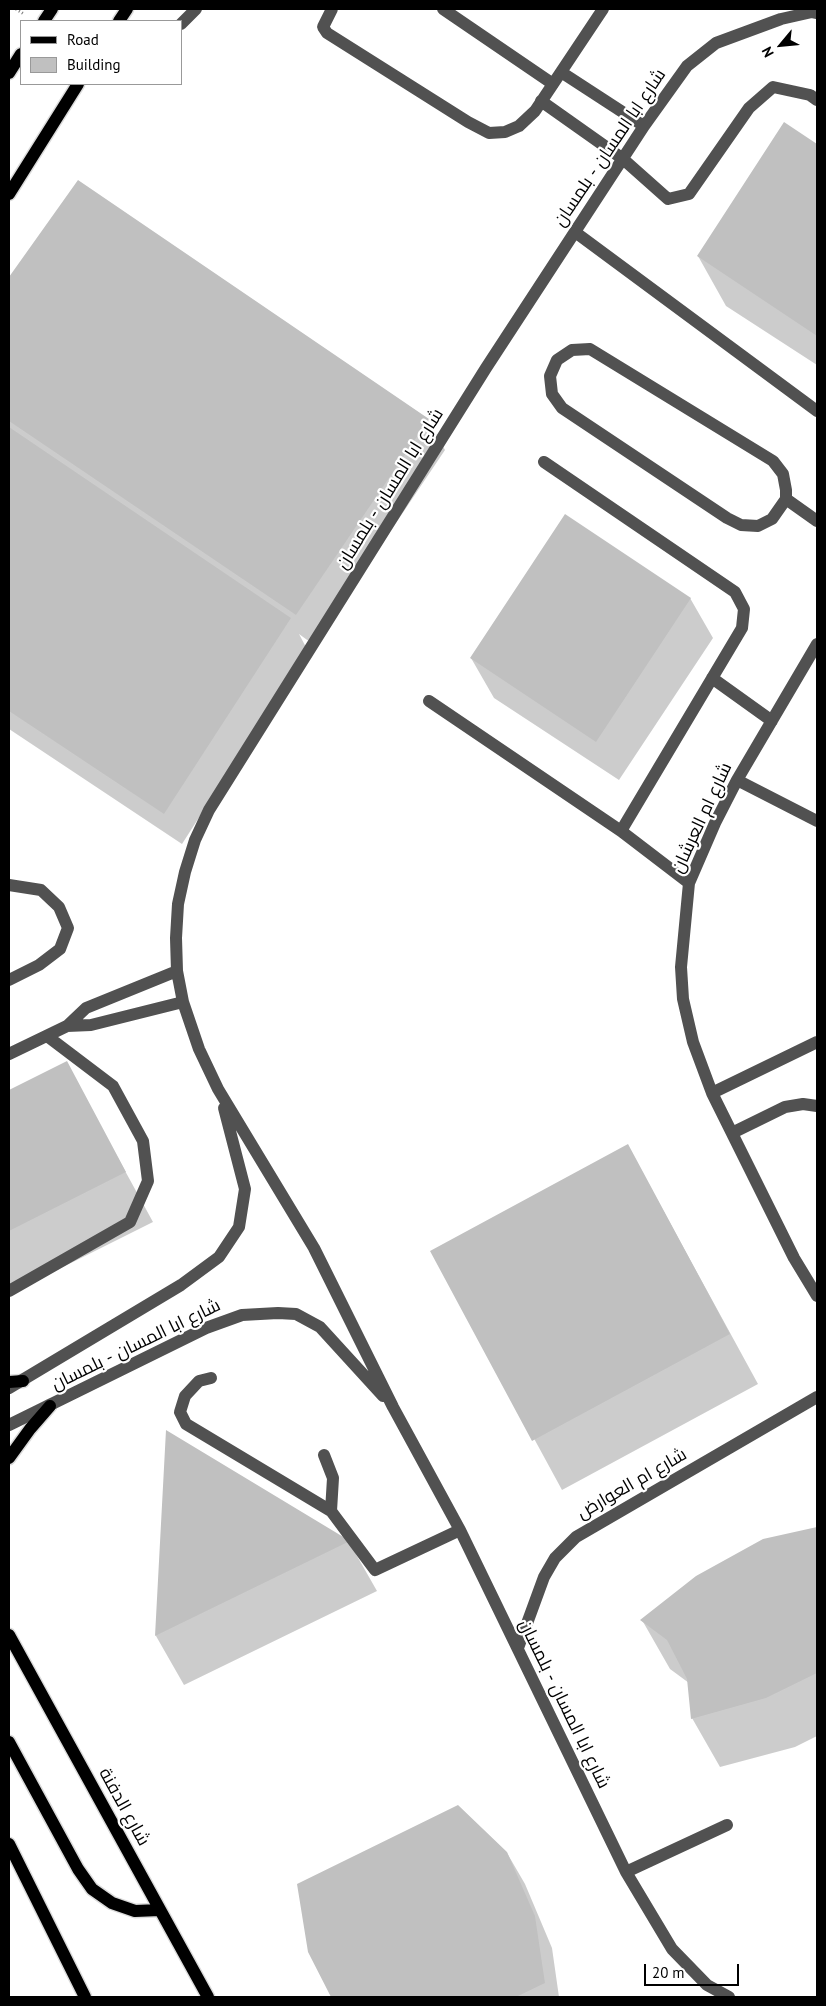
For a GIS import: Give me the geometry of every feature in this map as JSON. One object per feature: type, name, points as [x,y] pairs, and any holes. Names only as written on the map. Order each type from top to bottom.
[{"type":"main road","points":[[45,20],[52,9]]},
{"type":"main road","points":[[120,20],[127,9]]},
{"type":"main road","points":[[9,73],[20,56]]},
{"type":"main road","points":[[9,194],[77,85]]},
{"type":"main road","points":[[9,1382],[23,1381]]},
{"type":"main road","points":[[9,1458],[50,1406]]},
{"type":"main road","name":"شارع الدفنة","points":[[9,1635],[208,1997]]},
{"type":"main road","points":[[9,1742],[78,1869],[92,1889],[112,1903],[135,1911],[160,1910]]},
{"type":"main road","points":[[9,1844],[85,1997]]},
{"type":"street","points":[[182,23],[196,9]]},
{"type":"street","points":[[443,9],[553,84]]},
{"type":"street","points":[[330,10],[323,27],[327,33],[468,122],[488,132],[505,132],[518,126],[541,101],[601,10]]},
{"type":"street","name":"شارع ابا المسان - بلمسان","points":[[729,1997],[707,1985],[672,1949],[626,1872],[460,1530],[393,1407],[314,1248],[218,1089],[199,1049],[183,1002],[178,971],[176,938],[180,896],[195,840],[210,810],[486,368],[644,126],[687,66],[716,43],[771,22],[812,12],[817,13]]},
{"type":"street","points":[[561,72],[644,126]]},
{"type":"street","points":[[541,101],[623,159],[668,199],[689,194],[749,108],[773,87],[810,95],[817,100]]},
{"type":"street","points":[[575,232],[817,411]]},
{"type":"street","points":[[786,499],[772,519],[758,526],[741,525],[727,518],[562,408],[552,394],[550,376],[557,360],[572,350],[590,349],[773,461],[783,474],[786,499],[817,521]]},
{"type":"street","points":[[544,462],[736,592],[744,609],[742,628],[621,831]]},
{"type":"street","name":"شارع ام العرشان","points":[[817,644],[737,780],[715,823],[689,883],[681,967],[683,999],[693,1042],[712,1093],[794,1258],[812,1277],[817,1296]]},
{"type":"street","points":[[712,678],[772,721]]},
{"type":"street","points":[[429,701],[621,831],[689,883]]},
{"type":"street","points":[[737,780],[817,821]]},
{"type":"street","points":[[9,885],[41,890],[59,907],[68,928],[60,949],[39,965],[9,980]]},
{"type":"street","points":[[9,1054],[67,1026],[86,1008],[178,971]]},
{"type":"street","points":[[67,1026],[91,1025],[183,1002]]},
{"type":"street","points":[[9,1292],[130,1222],[148,1181],[143,1141],[113,1086],[47,1036]]},
{"type":"street","points":[[712,1093],[817,1042]]},
{"type":"street","name":"شارع ابا المسان - بلمسان","points":[[9,1388],[181,1285],[219,1257],[239,1226],[245,1189],[238,1157],[218,1089]]},
{"type":"street","points":[[732,1133],[785,1106],[804,1104],[817,1106]]},
{"type":"street","name":"شارع ابا المسان - بلمسان","points":[[9,1425],[206,1328],[242,1315],[278,1313],[296,1314],[320,1327],[393,1407]]},
{"type":"street","points":[[211,1378],[200,1381],[186,1396],[180,1412],[186,1424],[331,1511],[376,1570],[460,1530]]},
{"type":"street","name":"شارع ام العوارض","points":[[518,1648],[544,1577],[555,1558],[576,1537],[817,1397]]},
{"type":"street","points":[[324,1455],[333,1478],[331,1511]]},
{"type":"street","points":[[626,1872],[727,1825]]},
{"type":"building","points":[[784,122],[817,144],[817,336],[697,256]]},
{"type":"building","points":[[78,180],[429,419],[296,615],[9,421],[9,277]]},
{"type":"building","points":[[9,427],[291,618],[164,814],[9,711]]},
{"type":"building","points":[[565,514],[691,598],[596,742],[470,658]]},
{"type":"building","points":[[67,1061],[126,1172],[9,1231],[9,1090]]},
{"type":"building","points":[[628,1144],[730,1334],[532,1441],[430,1251]]},
{"type":"building","points":[[166,1430],[350,1541],[155,1636]]},
{"type":"building","points":[[817,1527],[817,1673],[766,1698],[691,1719],[687,1679],[667,1640],[640,1620],[696,1576],[763,1539]]},
{"type":"building","points":[[458,1805],[507,1852],[535,1916],[545,1983],[516,1997],[331,1997],[308,1952],[297,1884]]}]
